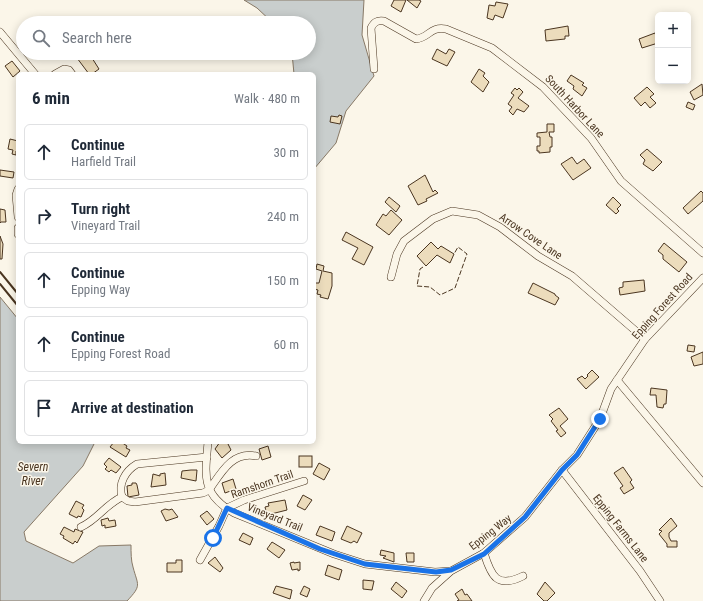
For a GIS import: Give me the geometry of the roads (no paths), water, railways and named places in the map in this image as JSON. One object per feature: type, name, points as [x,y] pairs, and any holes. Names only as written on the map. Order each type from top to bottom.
[{"type":"street","name":"South Harbor Lane","points":[[374,69],[371,28],[373,23],[378,20],[384,21],[416,39],[421,38],[432,30],[439,28],[446,29],[492,48],[543,87],[592,138],[621,181],[703,253]]},
{"type":"street","points":[[0,32],[16,51]]},
{"type":"street","points":[[23,60],[33,72]]},
{"type":"street","points":[[59,72],[64,69],[70,72]]},
{"type":"street","name":"Arrow Cove Lane","points":[[391,277],[397,254],[404,241],[433,219],[452,211],[478,215],[500,227],[538,256],[572,276],[645,339]]},
{"type":"street","name":"Epping Forest Road","points":[[562,470],[577,455],[600,419],[611,390],[645,339],[703,278]]},
{"type":"street","points":[[617,380],[703,484]]},
{"type":"street","points":[[208,444],[206,475],[209,490]]},
{"type":"street","points":[[206,457],[137,464],[131,469],[121,483],[120,489],[122,497],[128,501],[135,502],[197,495],[209,490],[234,459],[244,455],[256,456]]},
{"type":"street","name":"Epping Way","points":[[424,601],[432,588],[451,570],[484,554],[525,517],[562,470]]},
{"type":"street","name":"Epping Farms Lane","points":[[562,470],[640,571],[660,601]]},
{"type":"street","name":"Ramshorn Trail","points":[[227,508],[244,500],[304,481]]},
{"type":"street","name":"Vineyard Trail","points":[[209,490],[214,498],[227,508],[320,549],[365,564],[436,572],[451,570]]},
{"type":"street","points":[[81,527],[91,522],[113,502],[122,497]]},
{"type":"street","points":[[200,560],[227,508]]},
{"type":"street","points":[[484,554],[490,573],[499,580],[511,582],[522,576]]},
{"type":"street","points":[[418,601],[432,588]]},
{"type":"water","points":[[244,0],[364,0],[362,35],[374,76],[346,111],[336,143],[316,167],[316,72],[294,72],[293,60],[316,60],[316,16],[266,16],[257,8]]},
{"type":"water","name":"Severn River","points":[[0,297],[16,317],[16,444],[94,444],[83,466],[24,532],[26,541],[73,563],[99,546],[131,545],[132,562],[138,585],[135,592],[127,601],[0,601]]}]
